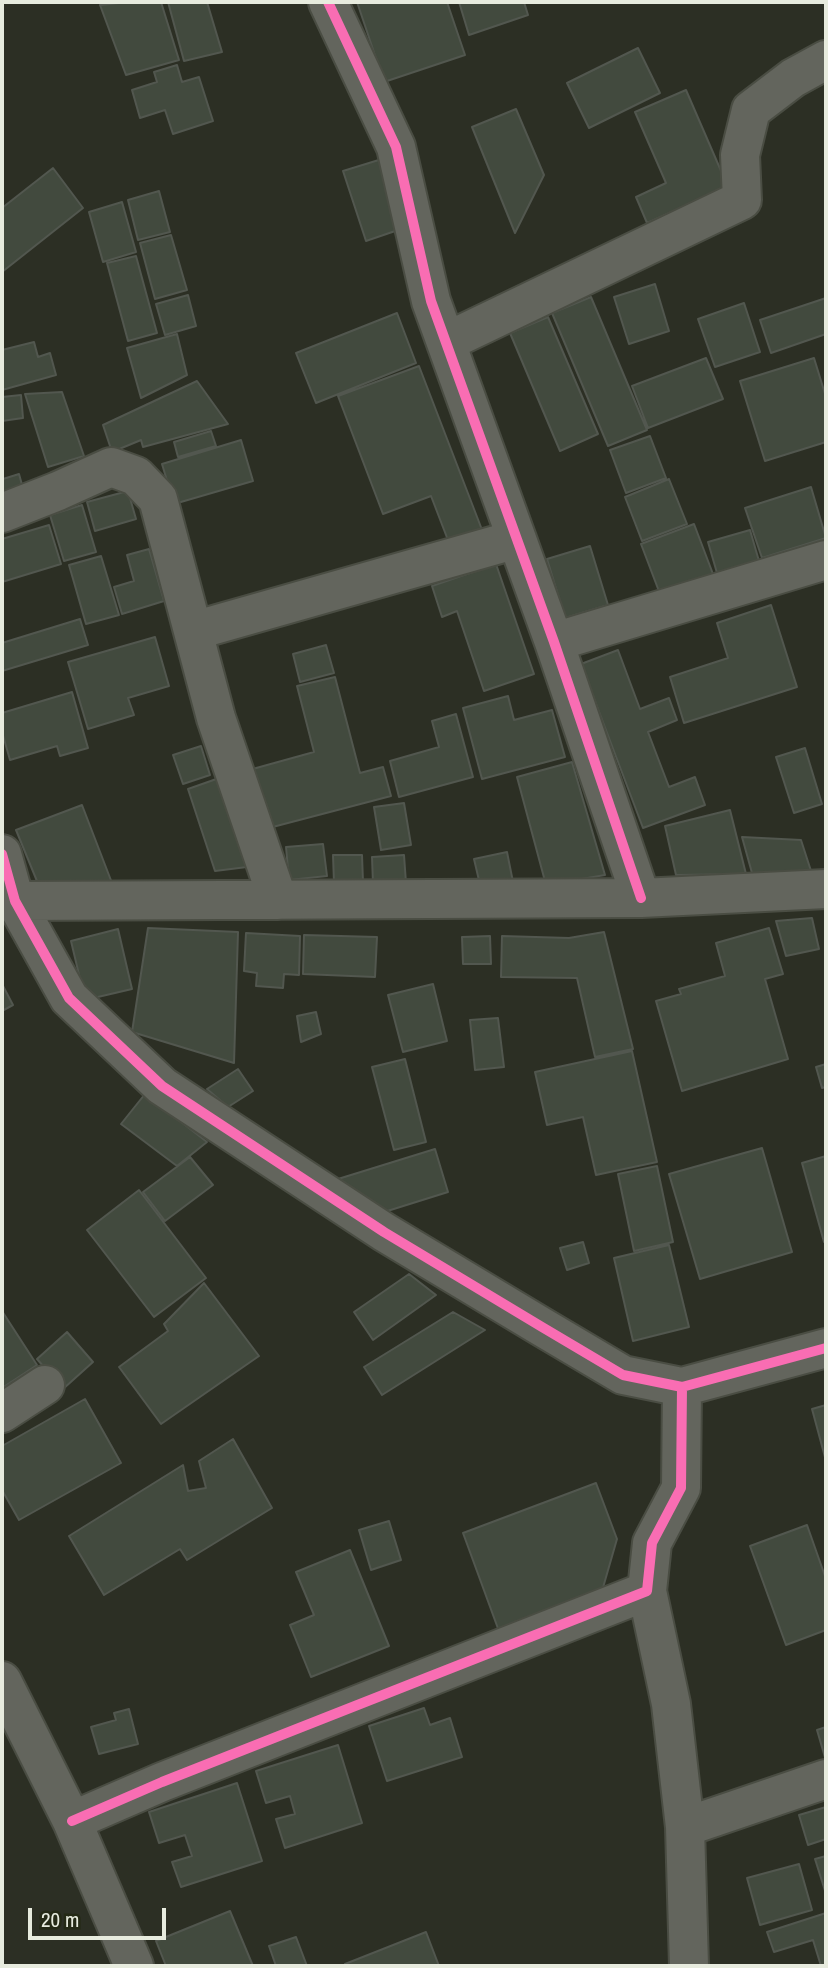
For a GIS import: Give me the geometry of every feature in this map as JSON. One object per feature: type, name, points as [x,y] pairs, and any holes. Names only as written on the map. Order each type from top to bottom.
[{"type":"street","points":[[328,2],[396,147],[431,301],[554,642],[641,898]]},
{"type":"street","points":[[446,342],[742,200],[740,155],[751,110],[793,78],[826,60]]},
{"type":"street","points":[[2,513],[111,467],[136,477],[158,499],[216,718],[278,900]]},
{"type":"street","points":[[193,631],[517,539]]},
{"type":"street","points":[[554,642],[826,560]]},
{"type":"street","points":[[2,855],[8,900],[69,998],[162,1086],[384,1232],[623,1375],[682,1387],[826,1348]]},
{"type":"street","points":[[8,900],[641,898],[826,889]]},
{"type":"street","points":[[2,1413],[45,1385]]},
{"type":"street","points":[[682,1387],[681,1488],[652,1543],[647,1591],[671,1704],[685,1827],[689,1966]]},
{"type":"street","points":[[72,1821],[162,1782],[647,1591]]},
{"type":"street","points":[[2,1681],[72,1821],[134,1966]]},
{"type":"street","points":[[685,1827],[826,1779]]},
{"type":"building","points":[[161,2],[179,60],[126,75],[100,5]]},
{"type":"building","points":[[168,2],[207,2],[222,52],[184,61]]},
{"type":"building","points":[[357,2],[447,2],[465,55],[384,82]]},
{"type":"building","points":[[459,2],[524,2],[528,15],[469,35]]},
{"type":"building","points":[[638,48],[660,93],[589,128],[567,83]]},
{"type":"building","points":[[177,65],[182,82],[199,77],[213,121],[173,134],[165,110],[140,118],[132,90],[157,82],[154,72]]},
{"type":"building","points":[[686,90],[728,187],[647,223],[636,197],[666,183],[635,112]]},
{"type":"building","points":[[516,109],[544,175],[515,233],[472,127]]},
{"type":"building","points":[[382,159],[404,228],[366,241],[343,171]]},
{"type":"building","points":[[53,168],[83,208],[2,272],[2,208]]},
{"type":"building","points":[[159,191],[170,232],[138,240],[128,200]]},
{"type":"building","points":[[122,202],[136,252],[103,262],[89,212]]},
{"type":"building","points":[[171,235],[187,290],[155,299],[140,243]]},
{"type":"building","points":[[136,256],[157,333],[128,341],[107,263]]},
{"type":"building","points":[[655,284],[669,331],[629,344],[614,297]]},
{"type":"building","points":[[188,295],[196,326],[165,335],[156,304]]},
{"type":"building","points":[[591,297],[647,430],[608,446],[552,313]]},
{"type":"building","points":[[826,298],[826,334],[771,353],[760,320]]},
{"type":"building","points":[[744,303],[760,352],[715,367],[698,319]]},
{"type":"building","points":[[397,313],[416,363],[316,403],[296,353]]},
{"type":"building","points":[[548,317],[598,434],[560,451],[510,333]]},
{"type":"building","points":[[177,334],[187,375],[141,398],[127,348]]},
{"type":"building","points":[[34,342],[38,357],[50,353],[56,375],[2,390],[2,350]]},
{"type":"building","points":[[706,358],[723,399],[648,428],[632,386]]},
{"type":"building","points":[[814,358],[826,397],[826,442],[765,461],[740,381]]},
{"type":"building","points":[[419,366],[484,535],[451,548],[431,496],[383,514],[338,396]]},
{"type":"building","points":[[197,381],[228,424],[143,447],[141,440],[112,452],[103,425]]},
{"type":"building","points":[[62,392],[84,456],[48,467],[25,394]]},
{"type":"building","points":[[21,395],[23,418],[2,421],[2,397]]},
{"type":"building","points":[[211,431],[216,446],[178,457],[174,442]]},
{"type":"building","points":[[650,436],[666,478],[626,493],[610,450]]},
{"type":"building","points":[[241,440],[253,481],[174,504],[162,464]]},
{"type":"building","points":[[19,474],[24,492],[2,499],[2,475],[3,479]]},
{"type":"building","points":[[669,479],[687,524],[642,541],[625,497]]},
{"type":"building","points":[[811,487],[826,538],[762,558],[745,508]]},
{"type":"building","points":[[128,491],[136,519],[95,531],[87,502]]},
{"type":"building","points":[[82,505],[96,552],[64,561],[50,515]]},
{"type":"building","points":[[694,524],[713,574],[660,594],[641,544]]},
{"type":"building","points":[[49,525],[61,564],[2,582],[2,539]]},
{"type":"building","points":[[750,530],[759,561],[717,573],[708,542]]},
{"type":"building","points":[[590,546],[608,605],[565,618],[547,559]]},
{"type":"building","points":[[149,549],[164,601],[122,614],[114,587],[134,581],[127,555]]},
{"type":"building","points":[[101,556],[119,615],[86,624],[69,565]]},
{"type":"building","points":[[496,564],[534,674],[484,691],[457,611],[442,617],[432,586]]},
{"type":"building","points":[[771,605],[797,687],[684,723],[670,677],[728,658],[717,623]]},
{"type":"building","points":[[80,619],[88,645],[2,671],[2,643]]},
{"type":"building","points":[[155,637],[169,686],[128,698],[134,715],[88,729],[68,662]]},
{"type":"building","points":[[326,645],[334,673],[300,682],[293,654]]},
{"type":"building","points":[[618,650],[640,709],[669,698],[677,720],[648,732],[669,787],[695,777],[705,805],[643,828],[581,664]]},
{"type":"building","points":[[335,677],[360,773],[383,767],[391,796],[265,829],[249,770],[314,752],[297,686]]},
{"type":"building","points":[[72,692],[88,748],[60,756],[57,746],[10,760],[2,732],[2,713]]},
{"type":"building","points":[[508,696],[514,720],[552,710],[565,757],[482,779],[463,708]]},
{"type":"building","points":[[456,714],[473,777],[399,797],[390,761],[439,747],[432,721]]},
{"type":"building","points":[[201,746],[210,775],[183,784],[173,755]]},
{"type":"building","points":[[805,748],[822,804],[794,813],[776,757]]},
{"type":"building","points":[[572,762],[605,875],[546,885],[517,777]]},
{"type":"building","points":[[222,777],[255,866],[215,871],[188,789]]},
{"type":"building","points":[[404,803],[411,845],[381,850],[374,807]]},
{"type":"building","points":[[82,805],[112,883],[39,886],[16,830]]},
{"type":"building","points":[[730,810],[746,874],[676,875],[665,826]]},
{"type":"building","points":[[742,837],[801,840],[812,874],[752,873]]},
{"type":"building","points":[[323,844],[327,876],[289,880],[286,847]]},
{"type":"building","points":[[507,852],[513,882],[481,889],[474,859]]},
{"type":"building","points":[[333,855],[362,855],[363,882],[334,883]]},
{"type":"building","points":[[404,855],[406,883],[373,884],[372,857]]},
{"type":"building","points":[[812,918],[819,949],[786,956],[776,921]]},
{"type":"building","points":[[148,928],[238,932],[234,1063],[132,1032]]},
{"type":"building","points":[[769,928],[783,974],[765,979],[788,1059],[682,1091],[656,1001],[681,994],[679,989],[725,976],[716,943]]},
{"type":"building","points":[[118,929],[132,989],[85,1000],[71,941]]},
{"type":"building","points":[[604,932],[633,1049],[595,1057],[577,978],[501,977],[502,936],[569,938]]},
{"type":"building","points":[[246,933],[300,936],[299,975],[284,974],[283,988],[256,986],[257,973],[244,971]]},
{"type":"building","points":[[304,935],[377,937],[375,977],[303,974]]},
{"type":"building","points":[[490,936],[491,964],[463,964],[462,937]]},
{"type":"building","points":[[2,984],[13,1005],[2,1011]]},
{"type":"building","points":[[433,984],[447,1041],[403,1052],[388,995]]},
{"type":"building","points":[[316,1012],[321,1034],[301,1042],[297,1016]]},
{"type":"building","points":[[498,1018],[504,1067],[475,1070],[470,1020]]},
{"type":"building","points":[[632,1051],[657,1162],[596,1175],[583,1117],[547,1125],[535,1072]]},
{"type":"building","points":[[405,1059],[426,1142],[394,1150],[372,1067]]},
{"type":"building","points":[[826,1064],[826,1087],[822,1088],[816,1067]]},
{"type":"building","points":[[238,1069],[253,1091],[228,1107],[207,1089]]},
{"type":"building","points":[[145,1094],[207,1142],[177,1166],[121,1124]]},
{"type":"building","points":[[762,1148],[792,1252],[700,1279],[669,1174]]},
{"type":"building","points":[[435,1149],[448,1192],[381,1213],[338,1179]]},
{"type":"building","points":[[826,1156],[826,1242],[824,1242],[802,1163]]},
{"type":"building","points":[[190,1157],[213,1185],[165,1221],[143,1192]]},
{"type":"building","points":[[657,1166],[673,1242],[634,1251],[618,1174]]},
{"type":"building","points":[[139,1190],[206,1278],[154,1317],[87,1230]]},
{"type":"building","points":[[583,1242],[589,1263],[567,1270],[560,1248]]},
{"type":"building","points":[[669,1245],[689,1327],[633,1341],[614,1258]]},
{"type":"building","points":[[409,1274],[436,1295],[373,1340],[354,1312]]},
{"type":"building","points":[[204,1283],[259,1356],[161,1424],[119,1367],[168,1331],[164,1324]]},
{"type":"building","points":[[2,1311],[37,1365],[2,1388]]},
{"type":"building","points":[[453,1312],[485,1330],[382,1395],[364,1367]]},
{"type":"building","points":[[67,1332],[93,1362],[63,1389],[37,1359]]},
{"type":"building","points":[[85,1399],[121,1463],[19,1520],[2,1490],[2,1446]]},
{"type":"building","points":[[826,1405],[826,1461],[812,1409]]},
{"type":"building","points":[[233,1439],[272,1508],[187,1560],[180,1549],[104,1595],[69,1536],[183,1465],[188,1491],[206,1488],[199,1461]]},
{"type":"building","points":[[596,1483],[617,1539],[600,1598],[500,1634],[463,1533]]},
{"type":"building","points":[[389,1521],[401,1560],[371,1570],[359,1530]]},
{"type":"building","points":[[807,1525],[826,1579],[826,1630],[786,1645],[750,1546]]},
{"type":"building","points":[[350,1550],[389,1646],[311,1677],[290,1625],[314,1615],[296,1572]]},
{"type":"building","points":[[424,1708],[430,1725],[450,1718],[462,1757],[387,1781],[369,1726]]},
{"type":"building","points":[[129,1709],[138,1744],[99,1754],[91,1727],[116,1720],[114,1713]]},
{"type":"building","points":[[826,1727],[826,1761],[817,1730]]},
{"type":"building","points":[[338,1745],[362,1823],[285,1848],[276,1819],[295,1814],[290,1796],[266,1803],[256,1771]]},
{"type":"building","points":[[237,1783],[262,1861],[181,1887],[172,1862],[192,1856],[185,1835],[159,1843],[149,1812]]},
{"type":"building","points":[[826,1807],[826,1839],[808,1845],[799,1815]]},
{"type":"building","points":[[826,1856],[826,1894],[815,1859]]},
{"type":"building","points":[[799,1864],[812,1910],[760,1925],[747,1878]]},
{"type":"building","points":[[230,1911],[253,1966],[166,1966],[156,1941]]},
{"type":"building","points":[[826,1913],[826,1966],[821,1966],[813,1940],[774,1952],[767,1932]]},
{"type":"building","points":[[426,1932],[439,1966],[345,1964]]},
{"type":"building","points":[[296,1937],[307,1966],[276,1966],[269,1946]]},
{"type":"cycle path","points":[[328,2],[396,147],[431,301],[554,642],[641,898]]},
{"type":"cycle path","points":[[2,854],[15,901],[69,998],[162,1086],[384,1232],[542,1327],[623,1375],[682,1387],[826,1348]]},
{"type":"cycle path","points":[[72,1821],[162,1782],[647,1591],[652,1543],[681,1488],[682,1387]]}]
